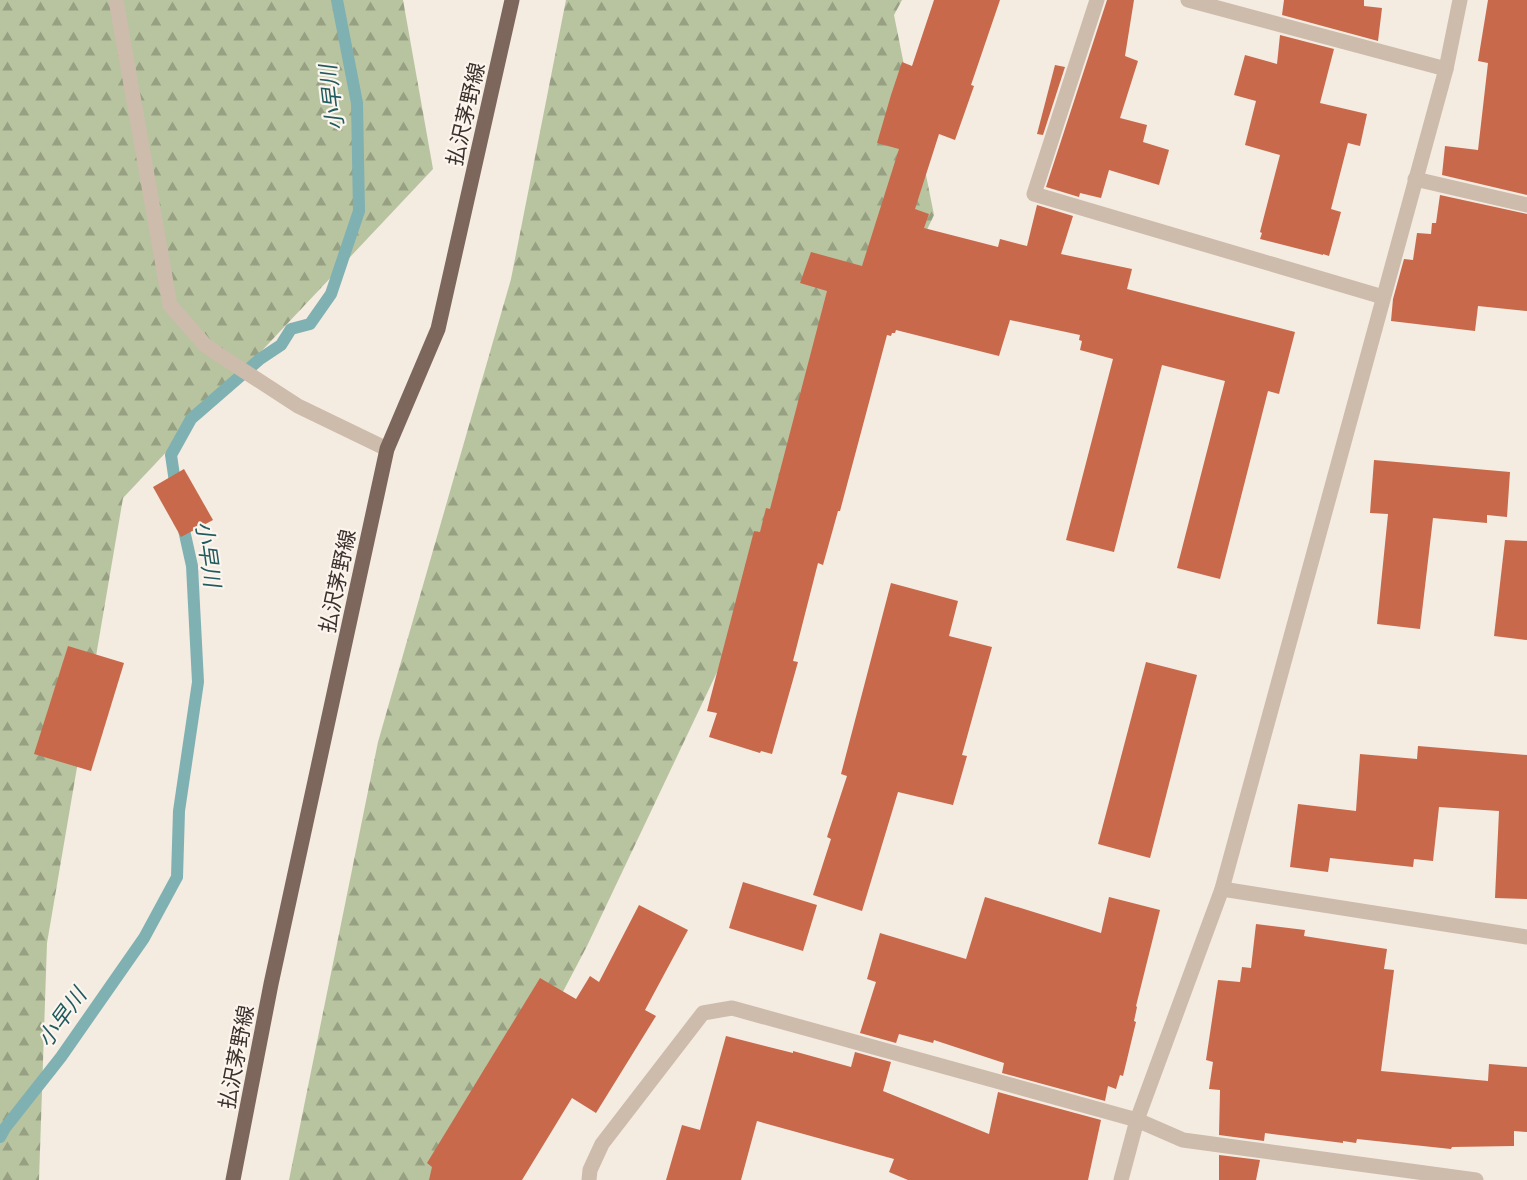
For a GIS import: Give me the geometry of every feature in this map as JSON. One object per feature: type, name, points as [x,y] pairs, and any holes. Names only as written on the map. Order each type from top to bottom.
[{"type":"main road","name":"払沢茅野線","points":[[233,1180],[271,984],[387,449],[438,329],[512,0]]},
{"type":"street","points":[[116,0],[170,305],[205,345],[221,356],[298,406],[387,449]]},
{"type":"street","points":[[1097,0],[1034,194],[1383,297]]},
{"type":"street","points":[[1188,0],[1446,69]]},
{"type":"street","points":[[1121,1180],[1137,1120],[1222,889],[1446,69],[1460,0]]},
{"type":"street","points":[[1415,179],[1527,205]]},
{"type":"street","points":[[1222,889],[1527,937]]},
{"type":"street","points":[[589,1180],[590,1170],[602,1144],[702,1013],[732,1008],[1137,1120],[1182,1140],[1399,1175],[1476,1180]]},
{"type":"green space","points":[[0,0],[403,0],[433,169],[123,498],[47,943],[39,1180],[0,1180]]},
{"type":"green space","points":[[566,0],[902,0],[894,15],[934,215],[587,946],[464,1180],[289,1180],[378,742],[511,279]]},
{"type":"building","points":[[934,0],[1000,0],[955,140],[939,134],[915,209],[929,214],[924,228],[998,247],[1000,239],[1027,246],[1037,205],[1073,216],[1061,254],[1132,269],[1127,289],[1295,332],[1279,394],[1268,391],[1220,579],[1177,568],[1225,381],[1162,365],[1114,552],[1066,540],[1113,359],[1080,350],[1082,341],[1079,340],[1080,335],[1010,320],[999,356],[896,330],[891,336],[887,335],[840,511],[838,511],[823,565],[818,563],[793,661],[798,662],[772,754],[761,751],[760,753],[709,737],[717,713],[707,711],[754,531],[760,532],[766,508],[770,509],[827,291],[800,283],[811,252],[862,266],[899,149],[877,143],[902,62],[912,66]]},
{"type":"building","points":[[1107,0],[1134,0],[1125,56],[1138,61],[1120,118],[1147,125],[1143,142],[1169,150],[1159,185],[1109,170],[1101,198],[1080,193],[1079,197],[1046,187]]},
{"type":"building","points":[[1284,0],[1364,0],[1364,6],[1382,8],[1378,41],[1282,15]]},
{"type":"building","points":[[1488,0],[1527,0],[1527,195],[1442,175],[1445,146],[1478,150],[1488,63],[1478,61]]},
{"type":"building","points":[[1280,35],[1334,49],[1320,103],[1367,114],[1360,146],[1348,143],[1331,209],[1341,212],[1329,256],[1260,239],[1280,155],[1245,145],[1256,101],[1234,95],[1245,55],[1277,64]]},
{"type":"building","points":[[1055,65],[1065,67],[1043,135],[1037,134]]},
{"type":"building","points":[[1440,195],[1527,214],[1527,311],[1478,306],[1475,331],[1391,321],[1393,299],[1404,259],[1413,260],[1417,233],[1431,234],[1432,223],[1436,223]]},
{"type":"building","points":[[1374,460],[1510,472],[1507,517],[1487,515],[1487,523],[1433,518],[1420,629],[1377,624],[1388,514],[1370,513]]},
{"type":"building","points":[[184,469],[213,520],[181,537],[153,487]]},
{"type":"building","points":[[1505,540],[1527,541],[1527,640],[1494,636]]},
{"type":"building","points":[[891,583],[958,601],[949,636],[992,647],[962,755],[967,756],[953,805],[898,792],[862,911],[813,895],[831,839],[827,837],[847,776],[841,774]]},
{"type":"building","points":[[68,646],[124,663],[91,771],[34,754]]},
{"type":"building","points":[[1146,662],[1197,675],[1150,858],[1098,844]]},
{"type":"building","points":[[1418,746],[1527,755],[1527,899],[1495,898],[1499,811],[1439,807],[1433,861],[1414,859],[1413,867],[1330,858],[1328,872],[1290,867],[1298,804],[1356,811],[1360,754],[1417,759]]},
{"type":"building","points":[[743,882],[817,905],[803,951],[729,928]]},
{"type":"building","points":[[985,897],[1101,933],[1109,897],[1160,910],[1136,1006],[1134,1021],[1136,1022],[1123,1076],[1120,1075],[1116,1089],[1108,1086],[1105,1101],[1002,1073],[1004,1063],[934,1040],[933,1043],[899,1034],[896,1043],[860,1033],[876,982],[867,979],[880,933],[966,959]]},
{"type":"building","points":[[639,905],[688,930],[645,1010],[656,1016],[596,1113],[572,1098],[522,1180],[429,1180],[432,1167],[427,1163],[540,978],[576,999],[590,976],[599,982]]},
{"type":"building","points":[[1256,924],[1305,930],[1304,936],[1387,949],[1384,969],[1394,970],[1381,1071],[1488,1081],[1489,1064],[1527,1067],[1527,1132],[1514,1131],[1514,1146],[1452,1147],[1451,1149],[1357,1139],[1356,1143],[1343,1141],[1343,1143],[1265,1133],[1264,1141],[1219,1135],[1220,1090],[1209,1089],[1213,1062],[1206,1060],[1218,980],[1240,982],[1242,967],[1251,968]]},
{"type":"building","points":[[726,1036],[851,1067],[855,1052],[891,1062],[883,1091],[989,1134],[998,1092],[1101,1120],[1088,1180],[908,1180],[889,1172],[894,1159],[757,1121],[741,1180],[666,1180],[682,1125],[700,1130]]},
{"type":"building","points":[[1219,1155],[1260,1160],[1256,1180],[1219,1180]]},
{"type":"waterway","name":"小早川","points":[[176,489],[171,455],[191,419],[260,359],[281,345],[291,329],[310,324],[331,294],[359,211],[357,103],[337,0]]},
{"type":"waterway","name":"小早川","points":[[0,1137],[61,1057],[144,938],[177,877],[179,811],[198,682],[192,566],[182,521]]}]
